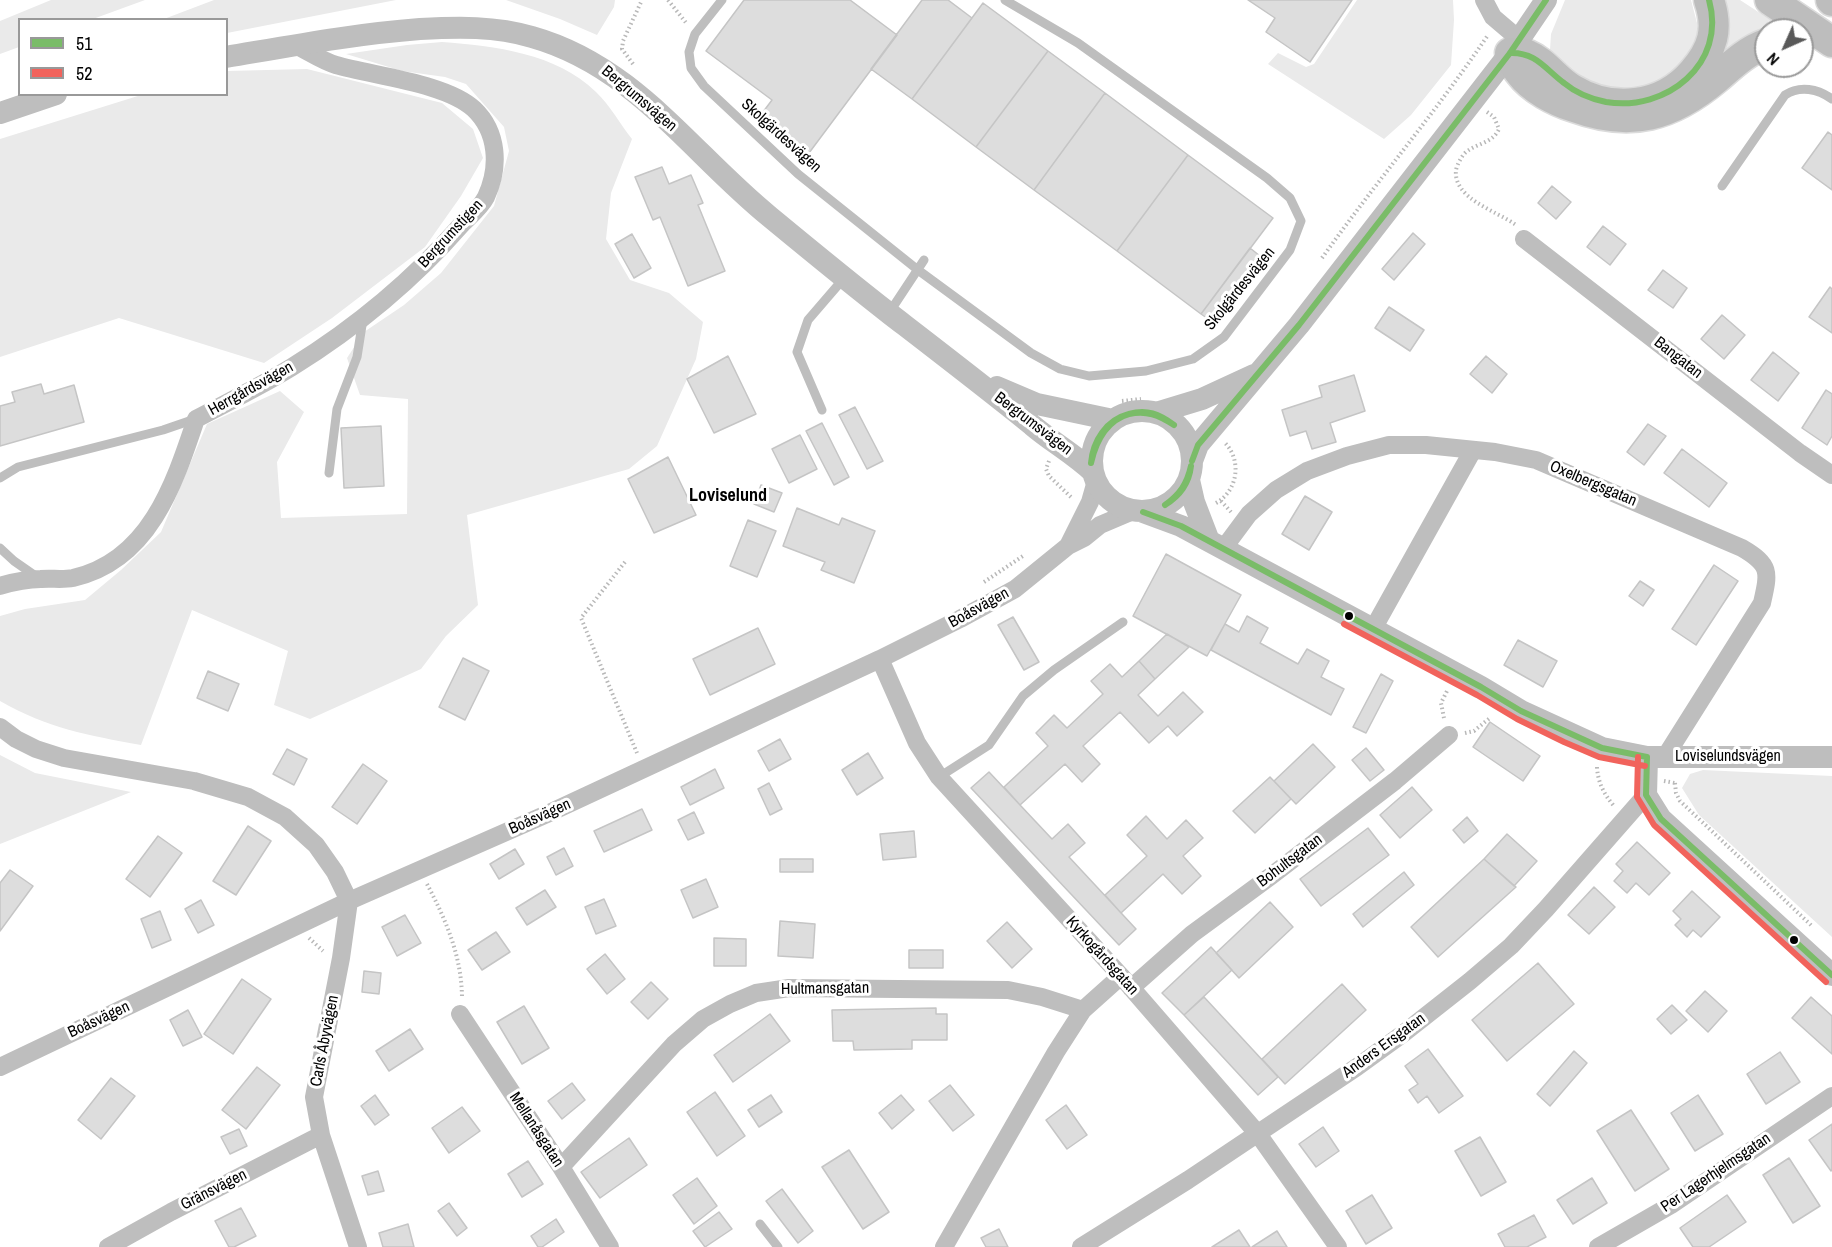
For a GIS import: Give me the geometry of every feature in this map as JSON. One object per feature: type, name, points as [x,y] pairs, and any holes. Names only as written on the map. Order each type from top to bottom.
[{"type":"highway","points":[[1515,46],[1571,89],[1591,98],[1626,104],[1645,101],[1667,94],[1681,84],[1699,65],[1712,46],[1714,27],[1709,0]]},
{"type":"highway","points":[[1770,0],[1821,42]]},
{"type":"highway","points":[[1515,46],[1519,72],[1533,86],[1551,97],[1592,114],[1605,117],[1637,118],[1665,112],[1699,93],[1754,49]]},
{"type":"street","points":[[1484,0],[1515,46]]},
{"type":"street","points":[[1260,372],[1202,399],[1150,406],[1141,411],[1116,411],[1095,443],[1092,462],[1094,477],[1110,500],[1124,508],[1138,511],[1153,510],[1171,503],[1178,497],[1191,470],[1198,445],[1260,372],[1299,325],[1474,100],[1546,0]]},
{"type":"street","name":"Bergrumsvägen","points":[[228,57],[399,31],[451,27],[493,28],[530,36],[567,48],[600,66],[629,86],[758,207],[889,313],[973,376],[1035,429],[1076,456],[1094,477]]},
{"type":"street","name":"Bergrumstigen","points":[[296,45],[333,64],[442,91],[462,99],[487,125],[494,143],[496,163],[486,198],[441,248],[363,319]]},
{"type":"street","points":[[0,113],[50,96]]},
{"type":"street","name":"Bangatan","points":[[1524,239],[1832,476]]},
{"type":"street","name":"Herrgårdsvägen","points":[[0,586],[39,579],[70,579],[97,571],[119,557],[140,537],[170,492],[196,419],[292,367],[363,319]]},
{"type":"street","name":"Bergrumsvägen","points":[[973,376],[1037,404],[1116,411]]},
{"type":"street","points":[[1150,406],[1180,428],[1188,442],[1194,502],[1216,545]]},
{"type":"street","name":"Oxelbergsgatan","points":[[1216,545],[1276,490],[1307,471],[1347,456],[1389,445],[1426,444],[1536,460],[1742,548],[1760,559],[1768,578],[1762,603],[1656,757]]},
{"type":"street","points":[[1373,629],[1473,450]]},
{"type":"street","name":"Boåsvägen","points":[[1068,546],[1090,502],[1094,477]]},
{"type":"street","name":"Boåsvägen","points":[[0,1067],[349,901],[547,814],[960,620],[1015,589],[1068,546],[1084,538],[1100,525],[1138,511]]},
{"type":"street","name":"Loviselundsvägen","points":[[1138,511],[1181,526],[1481,687],[1521,711],[1602,748],[1656,757],[1832,757]]},
{"type":"street","name":"Kyrkogårdsgatan","points":[[880,659],[917,743],[939,777],[1126,982],[1258,1134],[1338,1247]]},
{"type":"street","points":[[0,727],[16,739],[36,749],[64,758],[195,782],[225,789],[266,805],[285,817],[316,845],[334,872],[349,901]]},
{"type":"street","name":"Bohultsgatan","points":[[944,1247],[1056,1052],[1083,1011],[1192,934],[1377,794],[1449,735]]},
{"type":"street","points":[[1656,757],[1646,795],[1660,819],[1832,975]]},
{"type":"street","name":"Anders Ersgatan","points":[[1081,1247],[1258,1134],[1404,1033],[1511,946],[1646,795]]},
{"type":"street","name":"Carls Åbyvägen","points":[[349,901],[341,958],[314,1097],[321,1135],[358,1247]]},
{"type":"street","name":"Hultmansgatan","points":[[561,1167],[674,1044],[702,1019],[756,993],[789,988],[1008,990],[1042,997],[1083,1011]]},
{"type":"street","name":"Mellanåsgatan","points":[[460,1014],[561,1167],[610,1247]]},
{"type":"street","name":"Per Lagerhjelmsgatan","points":[[1609,1245],[1832,1096]]},
{"type":"street","name":"Gränsvägen","points":[[108,1247],[321,1135]]},
{"type":"lane","points":[[695,34],[722,0]]},
{"type":"lane","name":"Skolgärdesvägen","points":[[695,34],[689,51],[692,68],[704,86],[798,174],[918,270],[1031,353],[1060,369],[1089,376],[1146,371],[1193,359],[1224,337],[1290,250],[1301,221],[1290,198],[1267,178],[1078,43],[1005,0]]},
{"type":"lane","points":[[1722,186],[1785,94],[1794,89],[1804,88],[1825,94],[1832,99]]},
{"type":"lane","points":[[889,313],[924,260]]},
{"type":"lane","points":[[822,410],[797,352],[808,320],[845,277]]},
{"type":"lane","points":[[329,473],[337,409],[357,357],[363,319]]},
{"type":"lane","points":[[0,478],[18,467],[163,430],[196,419]]},
{"type":"lane","points":[[0,548],[39,579]]},
{"type":"lane","points":[[939,777],[989,745],[1023,696],[1054,670],[1123,622]]},
{"type":"lane","points":[[760,1224],[778,1247]]},
{"type":"path","points":[[636,67],[622,49],[623,41],[642,0]]},
{"type":"path","points":[[668,0],[695,34]]},
{"type":"path","points":[[1317,265],[1453,86],[1498,21]]},
{"type":"path","points":[[1474,100],[1494,117],[1498,129],[1491,140],[1464,154],[1457,166],[1456,179],[1474,201],[1514,224],[1521,231],[1524,239]]},
{"type":"path","points":[[1116,411],[1150,406]]},
{"type":"path","points":[[1209,506],[1226,497],[1236,471],[1233,454],[1224,442]]},
{"type":"path","points":[[1053,455],[1046,469],[1049,476],[1071,496],[1074,501],[1073,507]]},
{"type":"path","points":[[975,588],[1028,552]]},
{"type":"path","points":[[624,562],[581,618],[637,753],[627,758]]},
{"type":"path","points":[[1448,688],[1441,703],[1449,735],[1474,731],[1495,714]]},
{"type":"path","points":[[1597,767],[1603,791],[1626,818]]},
{"type":"path","points":[[1675,783],[1680,801],[1815,929]]},
{"type":"path","points":[[420,870],[452,936],[462,988],[460,1014]]},
{"type":"shaded area","points":[[51,0],[145,0],[96,18],[18,18],[18,47],[0,54],[0,21]]},
{"type":"shaded area","points":[[214,0],[396,0],[228,33],[228,18],[167,18]]},
{"type":"shaded area","points":[[506,0],[615,0],[614,7],[597,35]]},
{"type":"shaded area","points":[[1357,0],[1453,0],[1451,65],[1411,115],[1384,139],[1268,64],[1278,53],[1306,67],[1314,64]]},
{"type":"shaded area","points":[[1565,0],[1691,0],[1697,23],[1697,40],[1682,69],[1647,90],[1602,92],[1554,59],[1550,50],[1551,34]]},
{"type":"shaded area","points":[[1712,0],[1740,0],[1768,18],[1754,18],[1754,37],[1709,65]]},
{"type":"shaded area","points":[[442,42],[503,49],[544,60],[563,68],[601,97],[632,139],[611,193],[606,239],[630,280],[669,293],[703,322],[696,359],[657,446],[629,469],[467,515],[478,605],[446,636],[421,669],[310,719],[274,705],[288,651],[192,610],[141,745],[52,725],[0,701],[0,616],[25,609],[85,600],[121,570],[161,532],[207,424],[280,391],[304,412],[277,462],[281,518],[407,514],[408,399],[360,395],[347,358],[364,332],[404,305],[441,273],[494,206],[509,151],[504,127],[466,84],[445,77],[402,71],[346,54]]},
{"type":"shaded area","points":[[307,69],[442,103],[473,129],[483,158],[461,196],[425,247],[332,318],[264,363],[119,318],[0,357],[0,139],[138,96],[228,96],[228,71]]},
{"type":"shaded area","points":[[0,755],[35,773],[131,792],[0,844]]},
{"type":"shaded area","points":[[1703,770],[1832,776],[1832,937],[1699,815],[1682,788],[1690,774]]},
{"type":"building","points":[[744,0],[850,0],[897,35],[806,157],[757,120],[772,100],[706,51]]},
{"type":"building","points":[[922,0],[948,0],[972,18],[912,99],[871,69]]},
{"type":"building","points":[[1248,0],[1352,0],[1310,62],[1266,32],[1275,18]]},
{"type":"building","points":[[983,3],[1048,51],[976,147],[912,99]]},
{"type":"building","points":[[1048,51],[1105,93],[1034,190],[976,147]]},
{"type":"building","points":[[1105,93],[1188,155],[1117,251],[1034,190]]},
{"type":"building","points":[[1828,132],[1832,135],[1832,190],[1802,168]]},
{"type":"building","points":[[1188,155],[1273,218],[1201,314],[1117,251]]},
{"type":"building","points":[[662,167],[669,184],[691,175],[703,203],[698,205],[725,271],[688,286],[660,217],[653,220],[635,177]]},
{"type":"building","points":[[1552,186],[1571,202],[1556,219],[1538,203]]},
{"type":"building","points":[[1603,226],[1626,244],[1610,265],[1587,247]]},
{"type":"building","points":[[1413,233],[1425,244],[1394,280],[1382,269]]},
{"type":"building","points":[[632,234],[651,268],[634,278],[615,244]]},
{"type":"building","points":[[1250,248],[1265,260],[1217,325],[1201,314]]},
{"type":"building","points":[[1663,270],[1687,288],[1673,308],[1648,290]]},
{"type":"building","points":[[1830,287],[1832,289],[1832,333],[1809,317]]},
{"type":"building","points":[[1389,307],[1424,330],[1410,351],[1375,328]]},
{"type":"building","points":[[1722,315],[1745,335],[1724,359],[1701,339]]},
{"type":"building","points":[[1773,352],[1799,373],[1778,401],[1751,380]]},
{"type":"building","points":[[728,356],[756,414],[714,433],[687,379]]},
{"type":"building","points":[[1486,356],[1507,374],[1492,393],[1470,374]]},
{"type":"building","points":[[1354,375],[1365,411],[1330,423],[1336,442],[1312,449],[1306,431],[1290,436],[1282,410],[1322,397],[1319,386]]},
{"type":"building","points":[[41,384],[44,394],[74,385],[84,422],[0,446],[0,406],[15,402],[12,392]]},
{"type":"building","points":[[1826,390],[1832,394],[1832,436],[1827,445],[1802,428]]},
{"type":"building","points":[[855,407],[883,461],[867,469],[839,415]]},
{"type":"building","points":[[822,423],[849,477],[834,485],[806,431]]},
{"type":"building","points":[[1648,424],[1666,436],[1644,465],[1627,452]]},
{"type":"building","points":[[381,426],[384,486],[344,488],[341,428]]},
{"type":"building","points":[[800,435],[817,469],[789,483],[772,449]]},
{"type":"building","points":[[1682,449],[1727,483],[1709,507],[1664,473]]},
{"type":"building","points":[[668,457],[696,515],[654,533],[628,479]]},
{"type":"building","points":[[761,485],[782,493],[774,512],[754,504]]},
{"type":"building","points":[[1305,496],[1332,512],[1309,550],[1282,534]]},
{"type":"building","points":[[797,508],[839,525],[842,518],[875,531],[854,583],[821,570],[825,562],[783,546]]},
{"type":"building","points":[[748,520],[776,531],[757,577],[730,566]]},
{"type":"building","points":[[1166,554],[1241,595],[1207,656],[1133,616]]},
{"type":"building","points":[[1714,565],[1738,581],[1696,645],[1672,629]]},
{"type":"building","points":[[1640,581],[1654,590],[1643,606],[1629,596]]},
{"type":"building","points":[[1247,616],[1268,628],[1260,643],[1298,664],[1307,649],[1329,661],[1321,677],[1344,689],[1331,715],[1211,650],[1225,624],[1239,632]]},
{"type":"building","points":[[1013,617],[1039,662],[1024,670],[998,625]]},
{"type":"building","points":[[758,628],[775,664],[710,695],[693,659]]},
{"type":"building","points":[[1167,634],[1189,647],[1155,679],[1139,661]]},
{"type":"building","points":[[1518,640],[1557,661],[1543,687],[1504,665]]},
{"type":"building","points":[[463,658],[489,671],[465,720],[439,707]]},
{"type":"building","points":[[1139,661],[1155,679],[1138,695],[1158,716],[1183,692],[1203,712],[1177,736],[1168,726],[1149,743],[1120,712],[1083,746],[1100,764],[1082,782],[1065,764],[1020,805],[1004,787],[1048,746],[1036,733],[1054,715],[1067,728],[1103,694],[1091,681],[1110,664],[1122,677]]},
{"type":"building","points":[[208,671],[239,684],[228,711],[197,698]]},
{"type":"building","points":[[1381,674],[1393,681],[1366,733],[1353,727]]},
{"type":"building","points":[[1490,722],[1540,756],[1523,781],[1473,747]]},
{"type":"building","points":[[780,739],[791,759],[769,771],[758,751]]},
{"type":"building","points":[[1313,744],[1335,767],[1296,804],[1274,781]]},
{"type":"building","points":[[1366,748],[1384,770],[1370,781],[1352,760]]},
{"type":"building","points":[[287,749],[307,759],[294,785],[273,774]]},
{"type":"building","points":[[868,753],[883,778],[857,795],[842,770]]},
{"type":"building","points":[[363,764],[387,781],[357,824],[332,807]]},
{"type":"building","points":[[715,769],[724,788],[690,805],[681,787]]},
{"type":"building","points":[[989,772],[1052,839],[1068,824],[1085,843],[1069,857],[1136,929],[1119,945],[971,788]]},
{"type":"building","points":[[1270,777],[1291,799],[1255,833],[1233,811]]},
{"type":"building","points":[[769,783],[782,809],[770,815],[758,789]]},
{"type":"building","points":[[1412,787],[1432,810],[1400,838],[1380,815]]},
{"type":"building","points":[[642,809],[652,830],[604,852],[594,831]]},
{"type":"building","points":[[694,812],[704,833],[688,840],[678,820]]},
{"type":"building","points":[[1146,816],[1167,839],[1186,820],[1203,838],[1183,856],[1201,876],[1182,894],[1163,874],[1121,913],[1105,895],[1147,856],[1127,835]]},
{"type":"building","points":[[1467,817],[1478,831],[1464,843],[1453,830]]},
{"type":"building","points":[[248,826],[271,841],[236,895],[213,881]]},
{"type":"building","points":[[1368,828],[1389,855],[1321,906],[1300,879]]},
{"type":"building","points":[[914,831],[916,857],[883,860],[880,834]]},
{"type":"building","points":[[1507,834],[1537,861],[1514,886],[1484,859]]},
{"type":"building","points":[[158,836],[182,853],[150,897],[126,879]]},
{"type":"building","points":[[1637,842],[1670,873],[1649,895],[1636,883],[1627,893],[1614,881],[1623,871],[1616,864]]},
{"type":"building","points":[[564,848],[573,866],[556,875],[547,857]]},
{"type":"building","points":[[515,849],[524,864],[499,879],[490,864]]},
{"type":"building","points":[[780,859],[813,859],[813,872],[780,872]]},
{"type":"building","points":[[1484,859],[1516,887],[1438,957],[1411,927]]},
{"type":"building","points":[[10,870],[33,886],[0,931],[0,883]]},
{"type":"building","points":[[1404,872],[1414,885],[1363,927],[1353,914]]},
{"type":"building","points":[[706,879],[718,907],[693,918],[681,890]]},
{"type":"building","points":[[1594,887],[1615,907],[1589,934],[1568,915]]},
{"type":"building","points":[[545,890],[556,907],[527,925],[516,908]]},
{"type":"building","points":[[1692,891],[1720,917],[1701,937],[1693,930],[1687,937],[1675,925],[1681,919],[1673,911]]},
{"type":"building","points":[[604,899],[616,926],[596,934],[585,907]]},
{"type":"building","points":[[201,900],[214,925],[198,933],[185,909]]},
{"type":"building","points":[[1270,902],[1293,927],[1239,978],[1216,953]]},
{"type":"building","points":[[160,911],[171,940],[152,948],[141,919]]},
{"type":"building","points":[[405,915],[421,943],[397,956],[382,927]]},
{"type":"building","points":[[780,921],[815,924],[813,958],[778,956]]},
{"type":"building","points":[[1007,922],[1032,949],[1012,968],[987,941]]},
{"type":"building","points":[[496,932],[510,952],[482,970],[468,950]]},
{"type":"building","points":[[714,938],[746,939],[746,966],[714,966]]},
{"type":"building","points":[[1211,947],[1232,970],[1184,1015],[1162,993]]},
{"type":"building","points":[[909,950],[943,950],[943,968],[909,968]]},
{"type":"building","points":[[605,954],[625,979],[607,994],[587,969]]},
{"type":"building","points":[[1538,963],[1574,1004],[1507,1061],[1472,1020]]},
{"type":"building","points":[[364,971],[381,973],[379,994],[362,992]]},
{"type":"building","points":[[242,979],[271,999],[233,1054],[204,1034]]},
{"type":"building","points":[[651,982],[668,999],[648,1019],[631,1002]]},
{"type":"building","points":[[1342,984],[1366,1010],[1285,1084],[1262,1059]]},
{"type":"building","points":[[1705,991],[1727,1011],[1708,1032],[1686,1011]]},
{"type":"building","points":[[1204,997],[1278,1077],[1258,1095],[1184,1015]]},
{"type":"building","points":[[1811,997],[1832,1016],[1832,1054],[1792,1018]]},
{"type":"building","points":[[1672,1005],[1687,1020],[1671,1034],[1657,1019]]},
{"type":"building","points":[[524,1006],[549,1048],[522,1064],[497,1022]]},
{"type":"building","points":[[936,1008],[936,1014],[947,1014],[947,1040],[912,1040],[912,1049],[854,1050],[853,1041],[833,1041],[832,1010]]},
{"type":"building","points":[[188,1010],[202,1037],[183,1046],[170,1020]]},
{"type":"building","points":[[770,1014],[790,1041],[733,1082],[714,1055]]},
{"type":"building","points":[[410,1029],[423,1049],[389,1071],[376,1051]]},
{"type":"building","points":[[1428,1049],[1463,1096],[1439,1113],[1427,1096],[1418,1103],[1409,1090],[1418,1084],[1405,1066]]},
{"type":"building","points":[[1574,1051],[1587,1063],[1550,1106],[1537,1094]]},
{"type":"building","points":[[1780,1052],[1800,1082],[1766,1104],[1747,1074]]},
{"type":"building","points":[[257,1067],[280,1085],[246,1129],[222,1110]]},
{"type":"building","points":[[111,1078],[135,1096],[101,1139],[78,1120]]},
{"type":"building","points":[[572,1083],[585,1100],[562,1119],[548,1101]]},
{"type":"building","points":[[950,1085],[974,1115],[953,1131],[929,1101]]},
{"type":"building","points":[[715,1092],[745,1136],[717,1156],[687,1112]]},
{"type":"building","points":[[375,1095],[389,1115],[375,1125],[361,1106]]},
{"type":"building","points":[[771,1095],[782,1112],[759,1127],[748,1110]]},
{"type":"building","points":[[901,1095],[914,1110],[892,1129],[879,1113]]},
{"type":"building","points":[[1698,1095],[1723,1134],[1695,1151],[1671,1113]]},
{"type":"building","points":[[1066,1105],[1087,1135],[1067,1149],[1046,1120]]},
{"type":"building","points":[[462,1107],[480,1131],[449,1153],[432,1128]]},
{"type":"building","points":[[1631,1110],[1669,1169],[1635,1191],[1597,1131]]},
{"type":"building","points":[[1832,1124],[1832,1170],[1831,1171],[1809,1140]]},
{"type":"building","points":[[1323,1127],[1339,1151],[1316,1167],[1299,1144]]},
{"type":"building","points":[[239,1129],[247,1146],[230,1154],[221,1137]]},
{"type":"building","points":[[1480,1137],[1506,1182],[1481,1196],[1455,1151]]},
{"type":"building","points":[[629,1138],[647,1165],[600,1198],[581,1172]]},
{"type":"building","points":[[849,1150],[889,1212],[863,1229],[822,1167]]},
{"type":"building","points":[[1789,1158],[1820,1206],[1793,1223],[1763,1175]]},
{"type":"building","points":[[528,1161],[543,1184],[522,1197],[508,1174]]},
{"type":"building","points":[[378,1171],[384,1191],[368,1195],[362,1176]]},
{"type":"building","points":[[697,1178],[717,1206],[694,1224],[673,1195]]},
{"type":"building","points":[[1592,1178],[1607,1203],[1573,1224],[1557,1200]]},
{"type":"building","points":[[782,1189],[813,1231],[798,1243],[766,1201]]},
{"type":"building","points":[[1372,1195],[1392,1228],[1366,1244],[1346,1211]]},
{"type":"building","points":[[1727,1195],[1746,1222],[1709,1247],[1693,1247],[1680,1228]]},
{"type":"building","points":[[449,1203],[467,1228],[457,1236],[438,1211]]},
{"type":"building","points":[[241,1208],[256,1236],[234,1247],[229,1247],[215,1221]]},
{"type":"building","points":[[719,1212],[732,1229],[705,1247],[693,1231]]},
{"type":"building","points":[[1534,1215],[1546,1237],[1527,1247],[1505,1247],[1498,1234]]},
{"type":"building","points":[[556,1219],[564,1232],[542,1247],[538,1247],[531,1236]]},
{"type":"building","points":[[408,1224],[414,1247],[383,1247],[379,1233]]},
{"type":"building","points":[[999,1229],[1008,1247],[986,1247],[981,1238]]},
{"type":"building","points":[[1239,1230],[1250,1247],[1212,1247]]},
{"type":"building","points":[[1277,1231],[1287,1247],[1252,1247]]},
{"type":"transit line","name":"51","points":[[1192,461],[1198,445],[1299,325],[1510,53],[1546,0]]},
{"type":"transit line","name":"51","points":[[1510,53],[1519,53],[1534,58],[1569,87],[1595,99],[1628,103],[1650,99],[1670,91],[1687,79],[1700,63],[1709,44],[1712,23],[1709,0]]},
{"type":"transit line","name":"51","points":[[1129,414],[1142,412],[1153,414],[1174,425]]},
{"type":"transit line","name":"51","points":[[1091,463],[1098,439],[1107,426],[1129,414]]},
{"type":"transit line","name":"51","points":[[1091,463],[1103,433],[1114,422],[1129,414]]},
{"type":"transit line","name":"51","points":[[1129,414],[1152,414],[1174,425]]},
{"type":"transit line","name":"51","points":[[1165,505],[1182,488],[1191,466]]},
{"type":"transit line","name":"51","points":[[1165,505],[1183,489],[1191,466]]},
{"type":"transit line","name":"51","points":[[1143,512],[1181,526],[1481,687],[1521,711],[1602,748],[1647,757]]},
{"type":"transit line","name":"52","points":[[1344,624],[1517,719],[1564,742],[1599,757],[1645,766]]},
{"type":"transit line","name":"52","points":[[1638,757],[1637,797],[1654,825],[1826,982]]},
{"type":"transit line","name":"51","points":[[1647,757],[1646,795],[1661,819],[1832,975]]},
{"type":"district","name":"Loviselund","points":[[728,496]]}]
